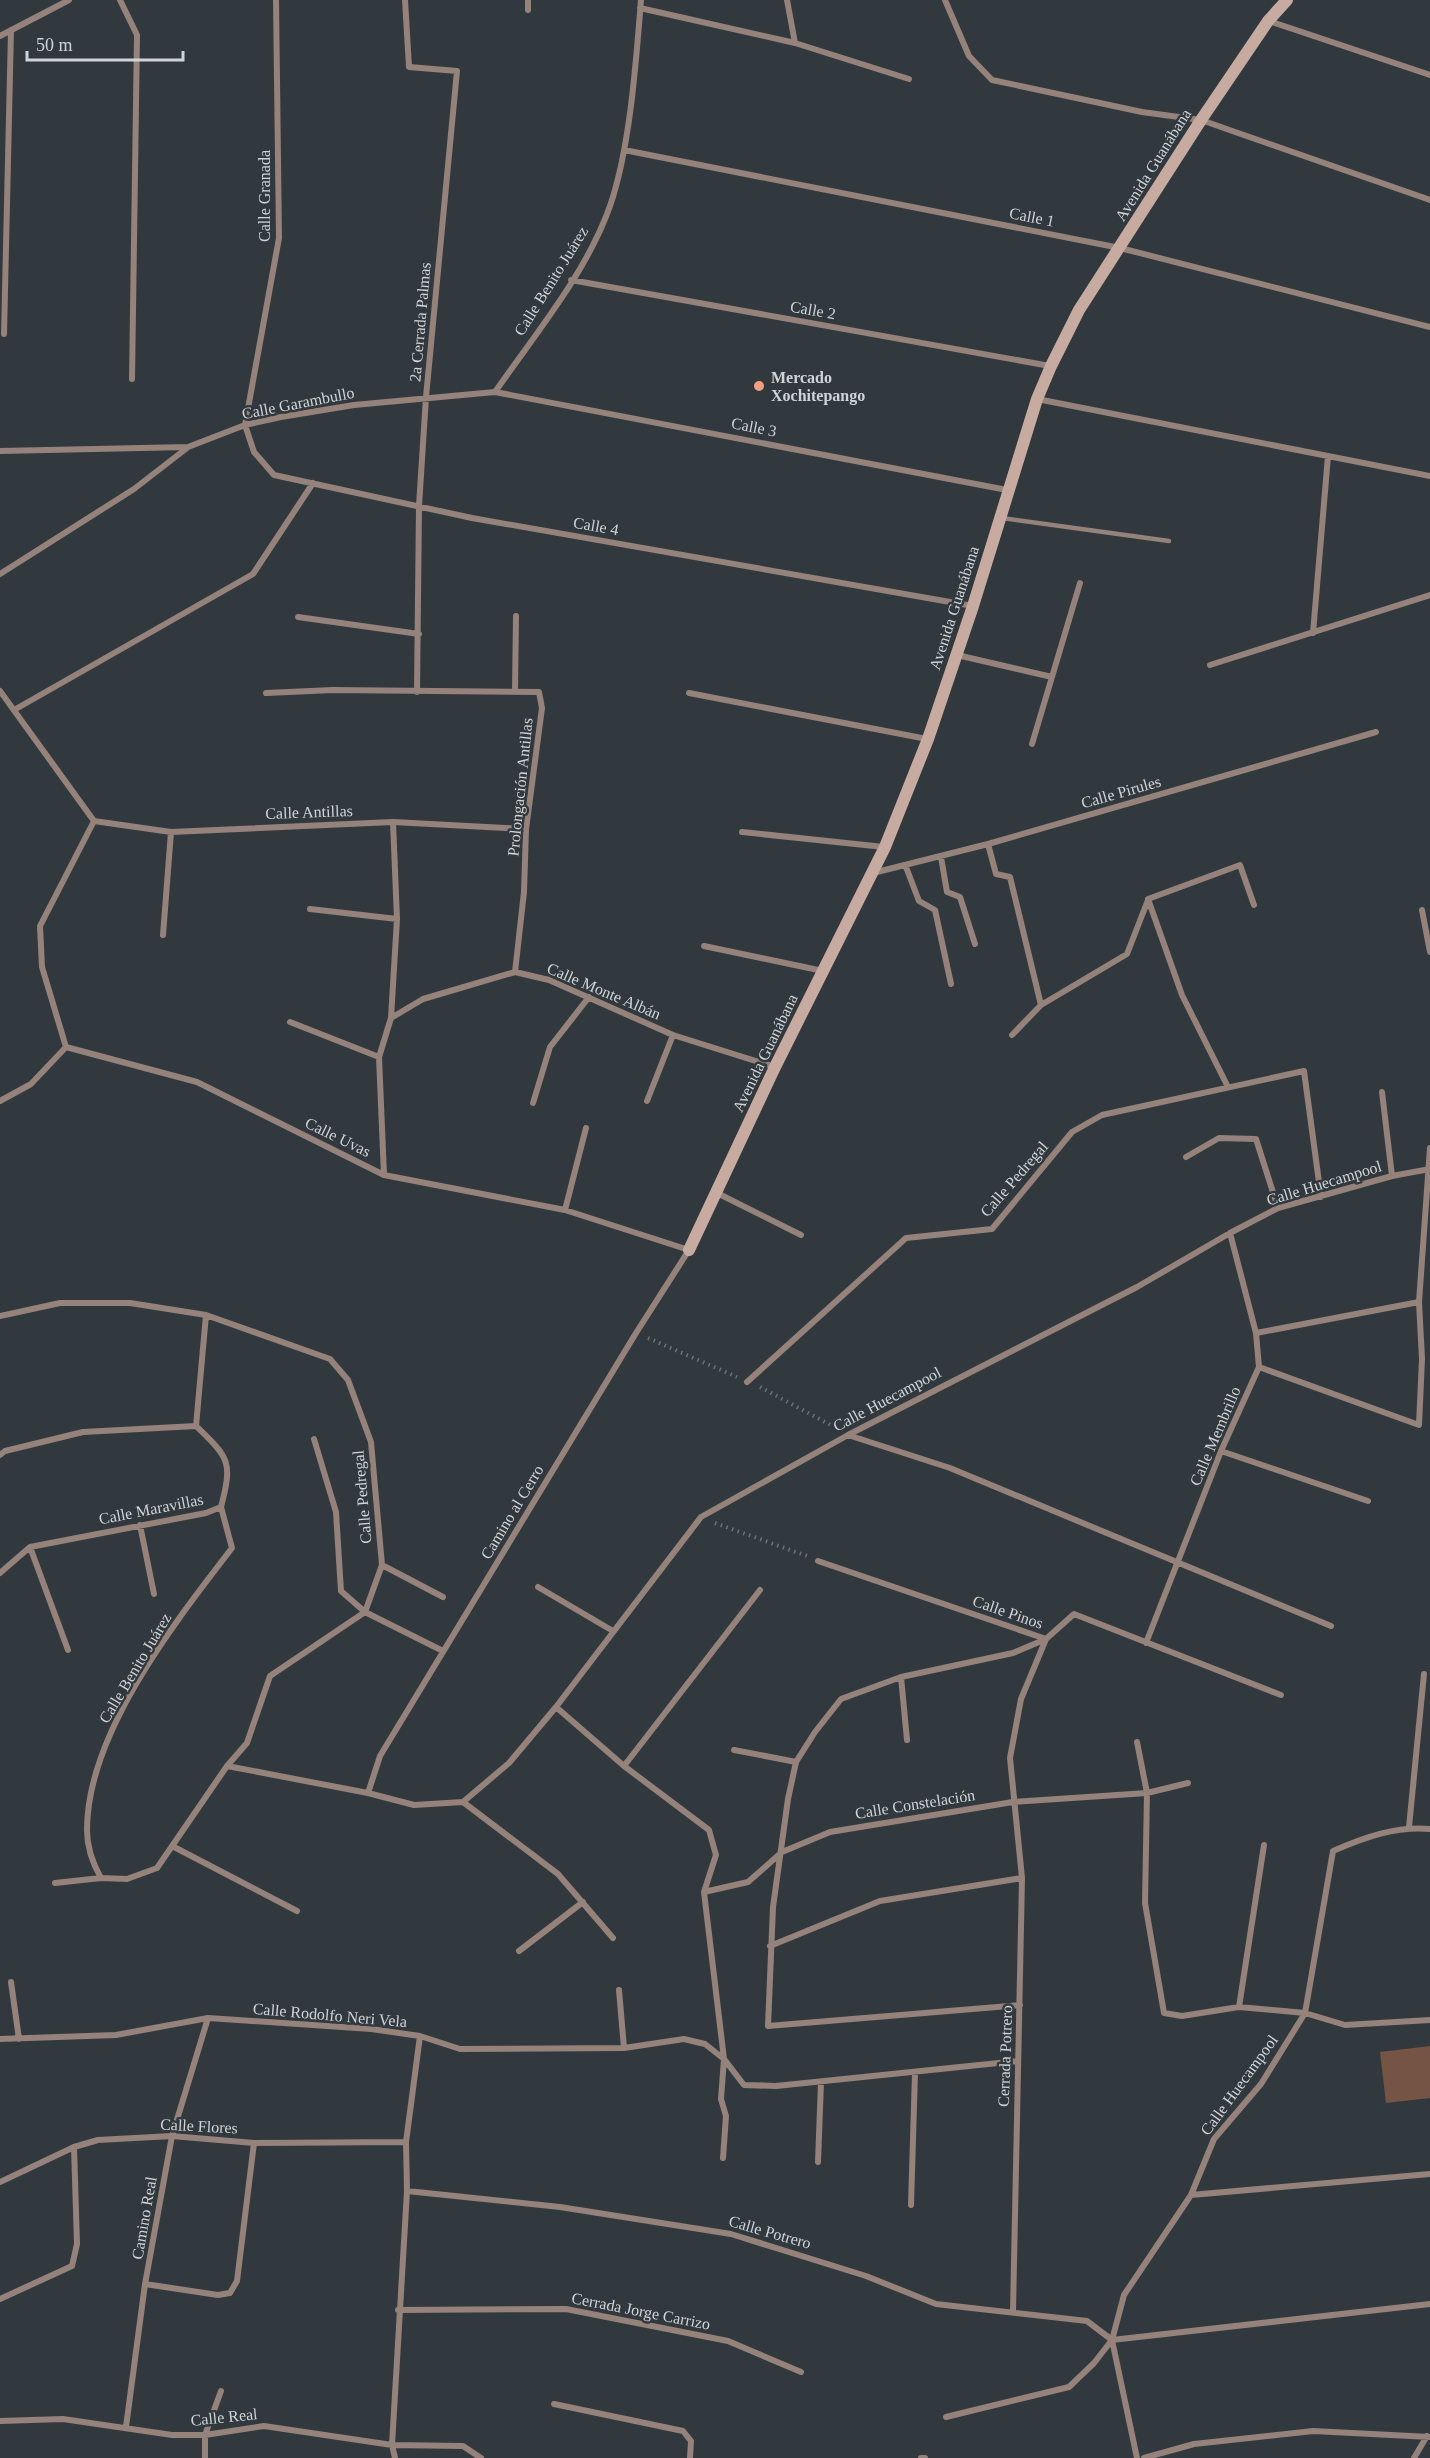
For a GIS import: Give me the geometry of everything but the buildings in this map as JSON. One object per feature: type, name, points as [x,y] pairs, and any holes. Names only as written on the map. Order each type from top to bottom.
[{"type":"street","points":[[0,36],[69,0]]},
{"type":"street","points":[[120,0],[137,35],[132,378]]},
{"type":"street","name":"Calle Granada","points":[[245,425],[279,238],[276,0]]},
{"type":"street","name":"2a Cerrada Palmas","points":[[405,0],[409,67],[457,71],[426,398],[419,506],[417,692]]},
{"type":"street","points":[[528,0],[528,10]]},
{"type":"street","name":"Calle Benito Juárez","points":[[495,392],[571,280],[609,207],[624,150],[641,0]]},
{"type":"street","points":[[787,0],[795,44]]},
{"type":"street","points":[[945,0],[969,56],[992,80],[1142,112],[1201,120],[1430,200]]},
{"type":"street","name":"Avenida Guanábana","points":[[689,1250],[775,1067],[885,847],[928,739],[973,606],[1036,399],[1051,366],[1079,309],[1201,120],[1268,21],[1287,0]]},
{"type":"street","points":[[640,8],[795,44],[909,80]]},
{"type":"street","points":[[1268,21],[1430,75]]},
{"type":"street","points":[[4,334],[11,30]]},
{"type":"street","name":"Calle 1","points":[[624,150],[1120,248],[1430,327]]},
{"type":"street","name":"Calle 2","points":[[571,280],[1051,366]]},
{"type":"street","name":"Calle Garambullo","points":[[0,451],[188,447],[245,425],[354,405],[495,392]]},
{"type":"street","name":"Calle 3","points":[[495,392],[1007,490]]},
{"type":"street","points":[[1036,399],[1430,476]]},
{"type":"street","name":"Calle 4","points":[[245,425],[254,452],[274,475],[419,506],[973,606]]},
{"type":"street","points":[[0,574],[134,489],[188,447]]},
{"type":"street","points":[[1313,633],[1328,456]]},
{"type":"street","points":[[14,710],[253,574],[314,483]]},
{"type":"street","points":[[1032,744],[1080,583]]},
{"type":"street","points":[[1210,665],[1430,595]]},
{"type":"street","points":[[515,691],[516,616]]},
{"type":"street","points":[[298,618],[419,634]]},
{"type":"street","points":[[956,655],[1052,677]]},
{"type":"street","name":"Prolongación Antillas","points":[[266,693],[333,690],[539,692],[542,708],[526,829],[524,892],[515,972]]},
{"type":"street","points":[[0,691],[94,821],[40,926],[42,967],[66,1047],[31,1084],[0,1101]]},
{"type":"street","points":[[689,693],[928,739]]},
{"type":"street","name":"Calle Pirules","points":[[872,873],[906,867],[1376,732]]},
{"type":"street","name":"Calle Antillas","points":[[94,821],[171,832],[393,822],[526,829]]},
{"type":"street","points":[[384,1175],[379,1057],[391,1018],[397,919],[393,822]]},
{"type":"street","points":[[742,831],[885,847]]},
{"type":"street","points":[[163,935],[171,832]]},
{"type":"street","points":[[987,844],[996,874],[1010,877],[1041,1005]]},
{"type":"street","points":[[941,856],[947,892],[960,897],[975,944]]},
{"type":"street","points":[[1012,1035],[1041,1005],[1127,954],[1148,899],[1240,865],[1254,905]]},
{"type":"street","points":[[906,867],[919,901],[935,910],[951,984]]},
{"type":"street","points":[[1148,899],[1182,995],[1228,1087]]},
{"type":"street","points":[[310,909],[397,919]]},
{"type":"street","points":[[1422,910],[1430,952]]},
{"type":"street","points":[[704,946],[824,971]]},
{"type":"street","name":"Calle Monte Albán","points":[[391,1018],[423,999],[515,972],[549,980],[673,1035],[775,1067]]},
{"type":"street","points":[[533,1103],[550,1047],[589,997]]},
{"type":"street","points":[[290,1022],[379,1057]]},
{"type":"street","points":[[647,1101],[673,1035]]},
{"type":"street","name":"Calle Uvas","points":[[66,1047],[197,1082],[384,1175],[565,1210],[689,1250]]},
{"type":"street","name":"Calle Pedregal","points":[[747,1382],[906,1238],[992,1229],[1072,1132],[1102,1114],[1304,1071],[1321,1197]]},
{"type":"street","points":[[1382,1092],[1392,1176]]},
{"type":"street","points":[[565,1210],[586,1128]]},
{"type":"street","points":[[1186,1157],[1219,1138],[1256,1139],[1278,1208]]},
{"type":"street","points":[[1259,1367],[1419,1425],[1422,1359],[1419,1302],[1430,1148]]},
{"type":"street","name":"Calle Huecampool","points":[[463,1802],[509,1763],[556,1707],[700,1517],[952,1380],[1117,1297],[1278,1208],[1392,1176],[1430,1169]]},
{"type":"street","points":[[717,1193],[801,1235]]},
{"type":"street","name":"Calle Membrillo","points":[[1146,1643],[1221,1451],[1259,1367],[1256,1333],[1230,1233]]},
{"type":"street","name":"Camino al Cerro","points":[[368,1793],[380,1756],[689,1250]]},
{"type":"street","points":[[1256,1333],[1419,1302]]},
{"type":"street","name":"Calle Pedregal","points":[[0,1316],[60,1303],[130,1303],[206,1315],[330,1359],[348,1380],[371,1442],[382,1565],[365,1612]]},
{"type":"street","points":[[0,1455],[5,1451],[83,1432],[196,1426],[206,1315]]},
{"type":"street","name":"Calle Maravillas","points":[[30,1546],[206,1513],[220,1507],[229,1474],[223,1452],[196,1426]]},
{"type":"street","points":[[848,1435],[950,1468],[1331,1626]]},
{"type":"street","points":[[314,1439],[336,1512],[341,1591],[365,1612],[443,1651]]},
{"type":"street","points":[[1221,1451],[1368,1501]]},
{"type":"street","name":"Calle Benito Juárez","points":[[100,1878],[92,1861],[87,1831],[95,1773],[118,1716],[166,1636],[232,1548],[220,1507]]},
{"type":"street","points":[[140,1525],[154,1594]]},
{"type":"street","points":[[0,1573],[30,1546],[68,1650]]},
{"type":"street","name":"Calle Pinos","points":[[818,1561],[1046,1639],[1074,1614],[1281,1695]]},
{"type":"street","points":[[382,1565],[443,1597]]},
{"type":"street","points":[[538,1587],[614,1631]]},
{"type":"street","points":[[624,1766],[760,1590]]},
{"type":"street","points":[[55,1883],[100,1878],[127,1879],[157,1868],[174,1847],[227,1766],[246,1743],[270,1676],[365,1612]]},
{"type":"street","points":[[1020,2005],[768,2026],[770,1946],[796,1762],[815,1732],[841,1699],[901,1677],[1013,1653],[1046,1639]]},
{"type":"street","name":"Cerrada Potrero","points":[[1013,2311],[1022,1878],[1010,1758],[1021,1699],[1046,1639]]},
{"type":"street","points":[[1424,1674],[1409,1827],[1430,1829]]},
{"type":"street","points":[[901,1677],[907,1740]]},
{"type":"street","points":[[556,1707],[624,1766],[709,1830],[716,1855],[704,1892],[724,2059],[721,2099],[726,2116],[723,2158]]},
{"type":"street","points":[[1137,1742],[1147,1793],[1144,1904],[1164,2013],[1182,2016],[1239,2007],[1305,2013],[1345,2025],[1430,2020]]},
{"type":"street","points":[[734,1750],[796,1762]]},
{"type":"street","points":[[227,1766],[368,1793],[414,1805],[463,1802],[558,1874],[613,1938]]},
{"type":"street","name":"Calle Constelación","points":[[704,1892],[748,1882],[782,1852],[830,1832],[1013,1802],[1147,1793],[1188,1783]]},
{"type":"street","name":"Calle Huecampool","points":[[1137,2458],[1112,2340],[1124,2295],[1191,2195],[1214,2139],[1261,2084],[1305,2013],[1333,1851],[1365,1838],[1409,1827]]},
{"type":"street","points":[[1239,2007],[1264,1845]]},
{"type":"street","points":[[174,1847],[297,1911]]},
{"type":"street","points":[[770,1946],[880,1901],[1022,1878]]},
{"type":"street","points":[[519,1951],[582,1902]]},
{"type":"street","points":[[11,1982],[19,2039]]},
{"type":"street","points":[[619,1990],[624,2048]]},
{"type":"street","name":"Calle Rodolfo Neri Vela","points":[[0,2039],[116,2035],[208,2018],[371,2029],[420,2037],[460,2049],[624,2048],[684,2039],[705,2044],[724,2059]]},
{"type":"street","name":"Camino Real","points":[[126,2427],[146,2284],[172,2136],[208,2018]]},
{"type":"street","points":[[395,2458],[392,2445],[398,2310],[407,2191],[406,2142],[420,2037]]},
{"type":"street","points":[[724,2059],[744,2085],[776,2086],[1018,2061]]},
{"type":"street","points":[[911,2205],[915,2073]]},
{"type":"street","points":[[818,2162],[821,2082]]},
{"type":"street","name":"Calle Flores","points":[[0,2182],[74,2147],[98,2140],[172,2136],[254,2143],[406,2142]]},
{"type":"street","points":[[146,2284],[218,2295],[230,2293],[237,2281],[254,2143]]},
{"type":"street","points":[[0,2299],[72,2266],[77,2244],[74,2147]]},
{"type":"street","points":[[1191,2195],[1430,2174]]},
{"type":"street","name":"Calle Potrero","points":[[407,2191],[560,2207],[731,2234],[866,2276],[936,2304],[1087,2321],[1112,2340]]},
{"type":"street","points":[[946,2417],[1069,2387],[1094,2363],[1112,2340],[1430,2304]]},
{"type":"street","name":"Cerrada Jorge Carrizo","points":[[398,2310],[566,2309],[728,2341],[801,2372]]},
{"type":"street","points":[[205,2458],[205,2435],[221,2391]]},
{"type":"street","points":[[554,2404],[683,2431],[691,2441],[690,2458]]},
{"type":"street","name":"Calle Real","points":[[0,2421],[63,2420],[172,2434],[205,2435],[264,2426],[392,2445],[463,2446],[481,2458]]},
{"type":"street","points":[[1144,2458],[1194,2444],[1313,2431],[1428,2436],[1414,2458]]},
{"type":"lane","points":[[999,518],[1169,541]]},
{"type":"path","points":[[700,1517],[818,1561]]},
{"type":"shaded area","points":[[1430,2046],[1430,2098],[1386,2103],[1380,2052]]},
{"type":"place","name":"Mercado Xochitepango","points":[[759,386]]}]
